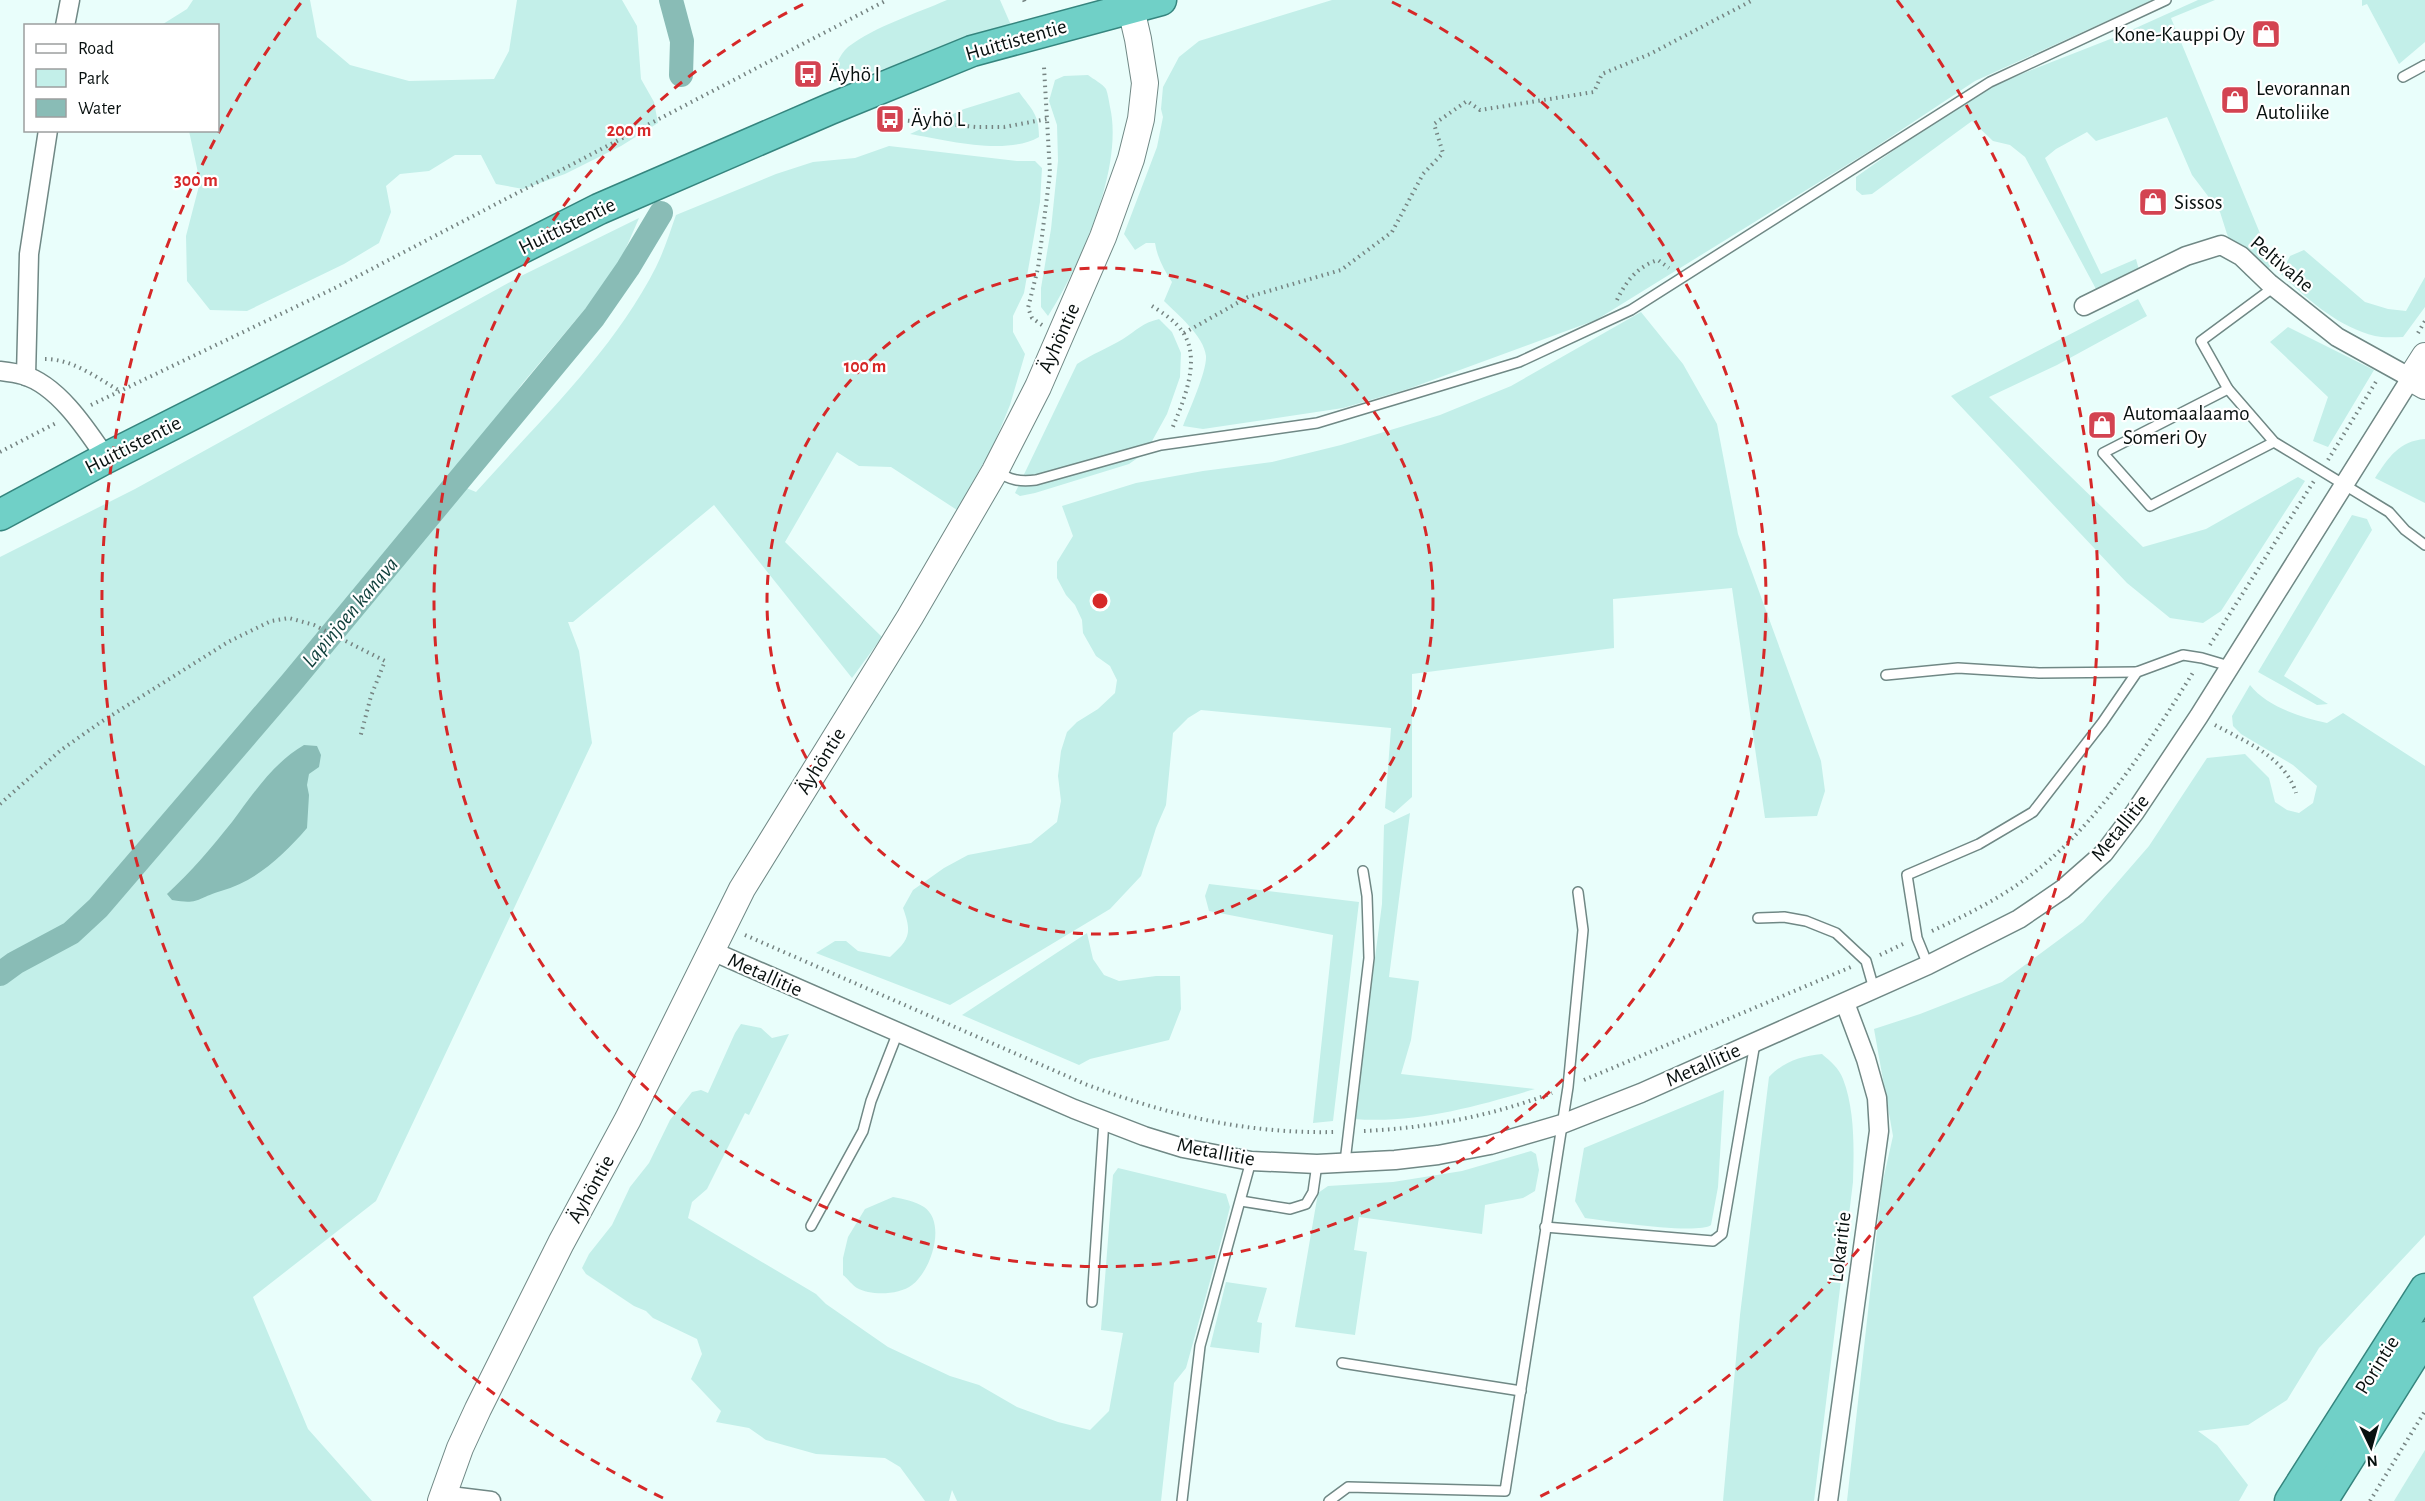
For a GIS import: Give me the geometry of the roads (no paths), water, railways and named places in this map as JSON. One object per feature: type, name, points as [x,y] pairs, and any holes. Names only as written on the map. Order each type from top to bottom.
[{"type":"highway","name":"Huittistentie","points":[[0,515],[106,458],[599,209],[830,109],[972,51],[1130,4],[1161,0]]},
{"type":"highway","name":"Porintie","points":[[2290,1501],[2425,1289]]},
{"type":"highway","name":"Porintie","points":[[2322,1501],[2425,1337]]},
{"type":"main road","name":"Äyhöntie","points":[[441,1498],[478,1409],[561,1243],[628,1119],[722,956],[742,889],[910,617],[995,471],[1038,387],[1103,237],[1131,159],[1141,119],[1145,83],[1130,4]]},
{"type":"main road","name":"Metallitie","points":[[2418,382],[2425,356]]},
{"type":"street","points":[[65,24],[70,0]]},
{"type":"street","points":[[48,132],[29,254],[26,367],[75,413],[106,458]]},
{"type":"street","name":"Peltivahe","points":[[2084,306],[2186,255],[2221,245],[2241,256],[2274,287],[2337,337],[2418,382]]},
{"type":"street","points":[[0,371],[26,367]]},
{"type":"street","name":"Metallitie","points":[[722,956],[1104,1120],[1183,1148],[1251,1161],[1317,1164],[1438,1155],[1490,1145],[1562,1124],[1641,1093],[1845,1003],[2019,919],[2063,890],[2104,853],[2135,812],[2199,716],[2344,485],[2418,382]]},
{"type":"street","name":"Lokaritie","points":[[1828,1501],[1879,1131],[1877,1098],[1872,1078],[1845,1003]]},
{"type":"street","points":[[441,1498],[491,1501]]},
{"type":"lane","points":[[995,471],[1020,482],[1036,480],[1161,445],[1317,423],[1519,362],[1609,322],[1990,82],[2166,0]]},
{"type":"lane","points":[[2403,77],[2425,65]]},
{"type":"lane","points":[[2274,287],[2201,341],[2228,389],[2274,442],[2389,512],[2405,530],[2425,546]]},
{"type":"lane","points":[[2228,389],[2103,453],[2150,506],[2274,442]]},
{"type":"lane","points":[[1886,675],[1958,668],[2039,673],[2137,672],[2183,655],[2229,666]]},
{"type":"lane","points":[[1928,964],[1917,938],[1907,875],[1979,844],[2033,812],[2102,723],[2137,672]]},
{"type":"lane","points":[[1345,1162],[1370,958],[1364,871]]},
{"type":"lane","points":[[1329,1501],[1348,1486],[1504,1496],[1568,1087],[1583,930],[1578,892]]},
{"type":"lane","points":[[1758,918],[1784,917],[1806,921],[1836,933],[1866,961],[1874,989]]},
{"type":"lane","points":[[811,1226],[863,1131],[871,1101],[898,1032]]},
{"type":"lane","points":[[1545,1227],[1713,1241],[1722,1234],[1755,1043]]},
{"type":"lane","points":[[1092,1302],[1104,1120]]},
{"type":"lane","points":[[1182,1501],[1200,1346],[1251,1161]]},
{"type":"lane","points":[[1241,1201],[1290,1209],[1306,1204],[1313,1192],[1317,1164]]},
{"type":"lane","points":[[1342,1363],[1521,1391]]},
{"type":"water","points":[[304,745],[317,746],[321,755],[319,767],[309,774],[307,828],[278,858],[246,881],[193,901],[172,900],[167,894],[209,850],[264,780],[293,752]]},
{"type":"waterway","name":"Lapinjoen kanava","points":[[671,0],[682,41],[681,75]]},
{"type":"waterway","name":"Lapinjoen kanava","points":[[0,974],[15,963],[71,933],[98,908],[291,683],[594,317],[628,268],[661,213]]},
{"type":"place","name":"Kone-Kauppi Oy","points":[[2266,34]]},
{"type":"place","name":"Äyhö I","points":[[808,74]]},
{"type":"place","name":"Levorannan Autoliike","points":[[2235,100]]},
{"type":"place","name":"Äyhö L","points":[[890,119]]},
{"type":"place","name":"Sissos","points":[[2153,202]]},
{"type":"place","name":"Automaalaamo Someri Oy","points":[[2102,425]]}]
